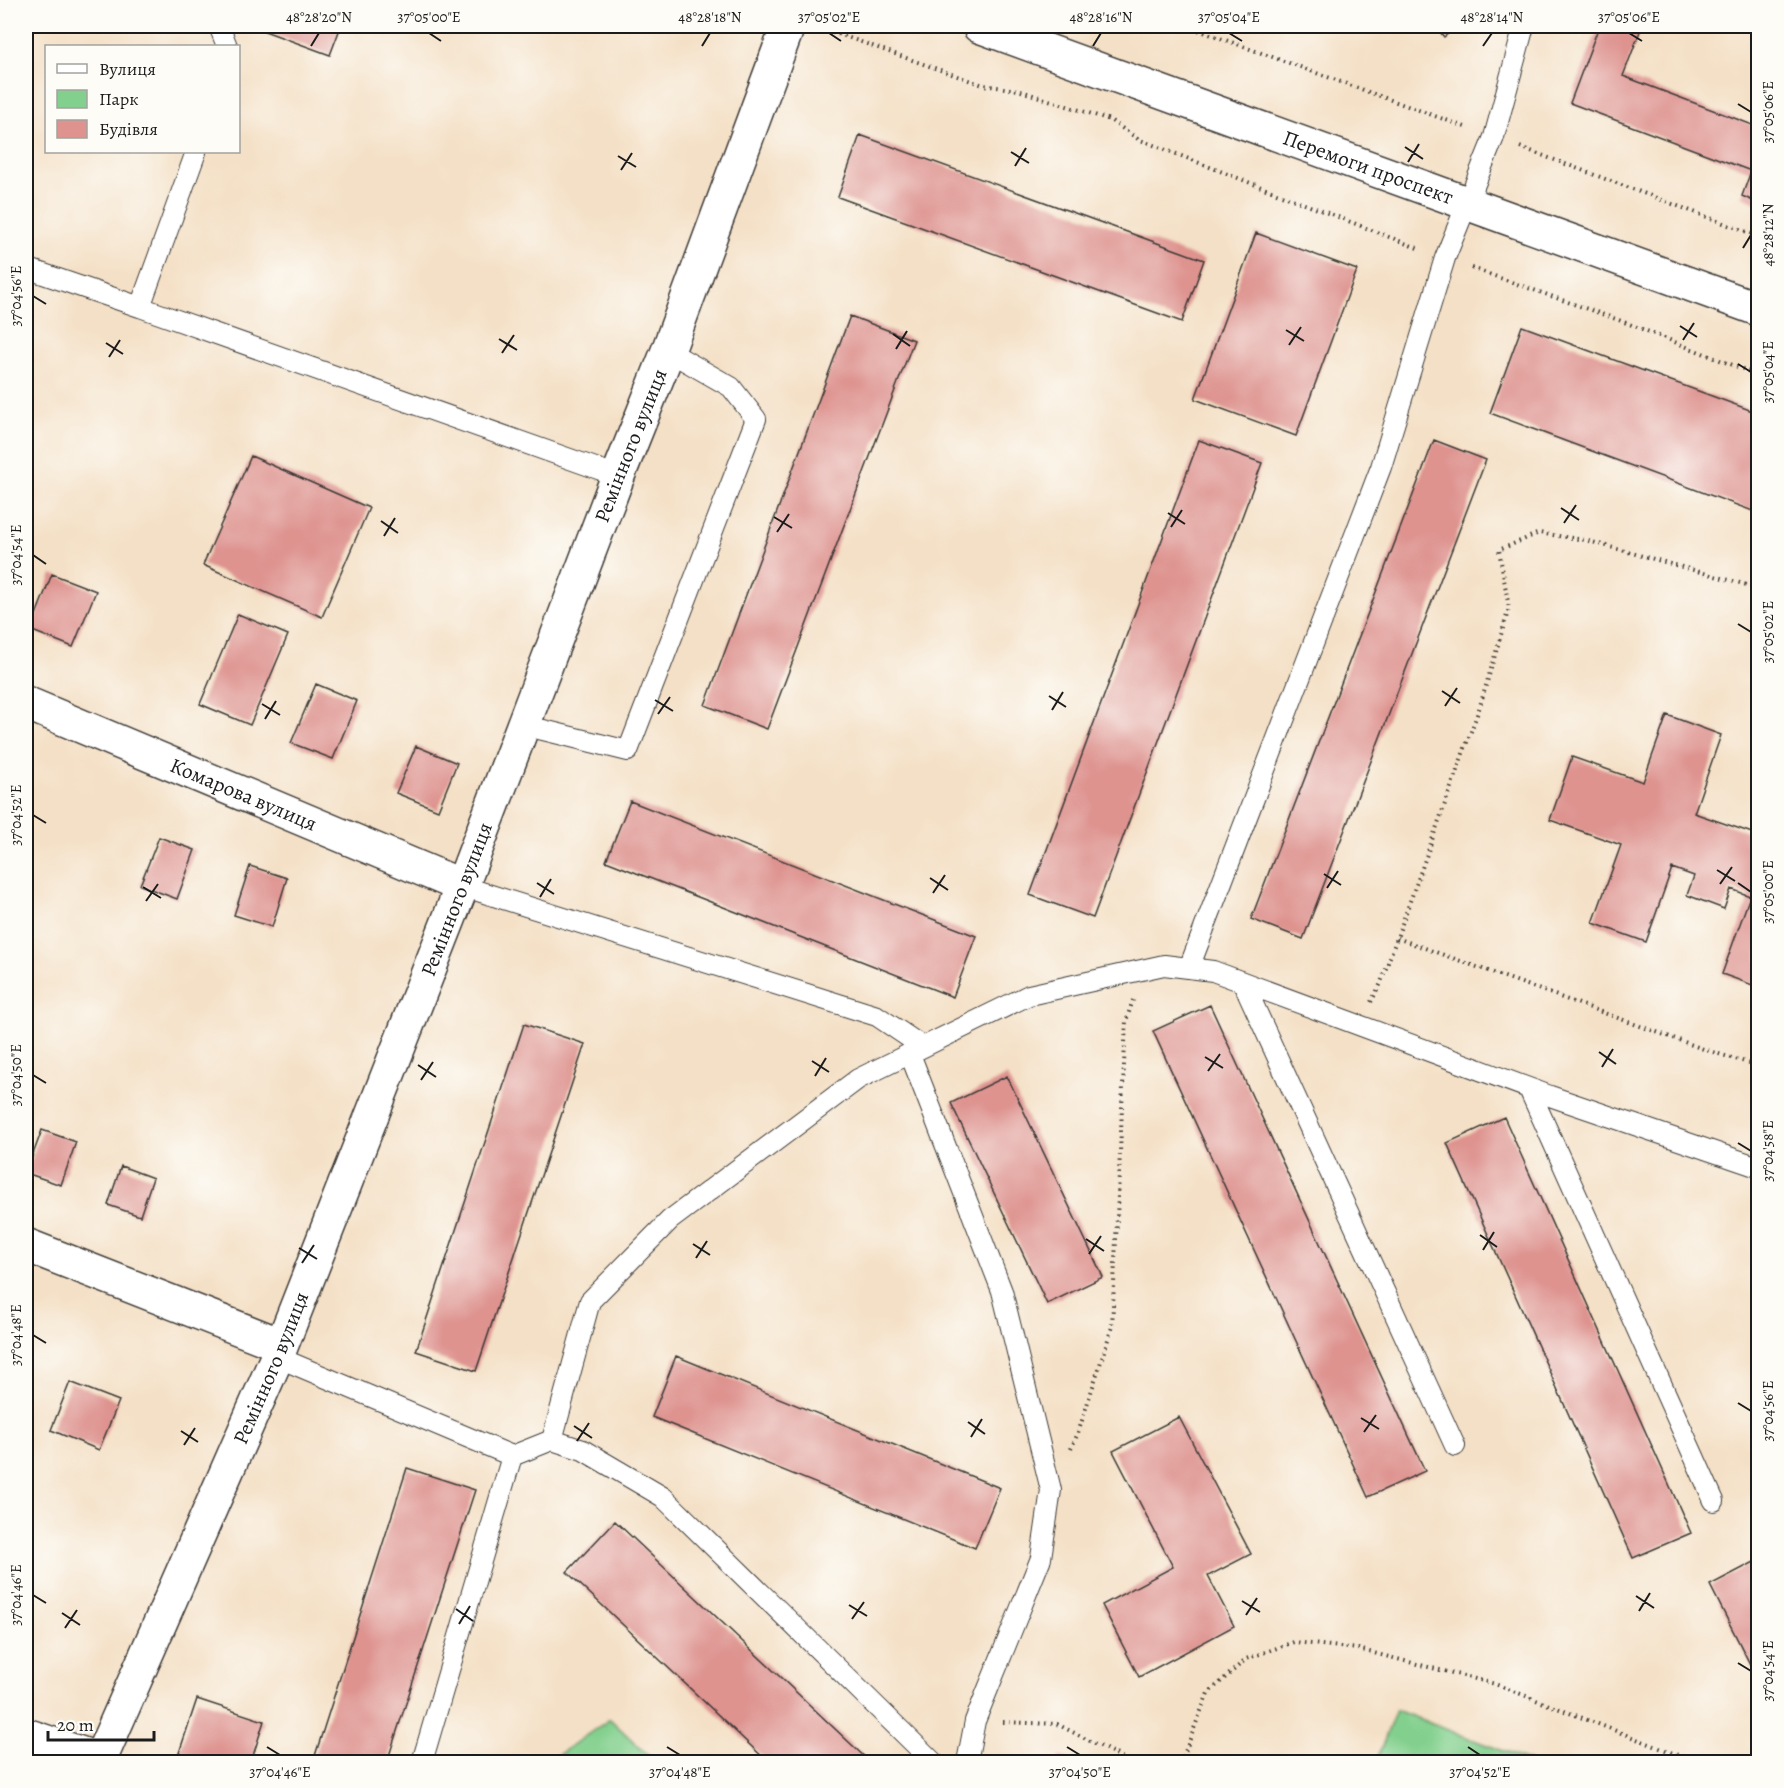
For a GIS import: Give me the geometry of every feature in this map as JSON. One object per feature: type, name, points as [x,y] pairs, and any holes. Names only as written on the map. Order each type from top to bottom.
[{"type":"street","name":"Ремінного вулиця","points":[[99,1761],[279,1351],[462,886],[668,351],[788,26]]},
{"type":"street","name":"Перемоги проспект","points":[[979,26],[1758,309]]},
{"type":"street","name":"Комарова вулиця","points":[[26,703],[462,886]]},
{"type":"street","points":[[26,1245],[279,1351]]},
{"type":"street","points":[[26,1735],[99,1761]]},
{"type":"lane","points":[[219,26],[227,45]]},
{"type":"lane","points":[[1189,968],[1381,467],[1445,258],[1494,137],[1524,26]]},
{"type":"lane","points":[[140,307],[196,153]]},
{"type":"lane","points":[[26,268],[618,476]]},
{"type":"lane","points":[[523,725],[628,751],[756,419],[731,387],[668,351]]},
{"type":"lane","points":[[462,886],[877,1016],[916,1051],[1002,1291],[1051,1490],[1041,1558],[975,1721],[967,1762]]},
{"type":"lane","points":[[552,1440],[590,1302],[670,1220],[858,1079],[1029,995],[1164,965],[1213,971],[1529,1089],[1758,1167]]},
{"type":"lane","points":[[1243,982],[1455,1446]]},
{"type":"lane","points":[[1529,1089],[1714,1501]]},
{"type":"lane","points":[[279,1351],[512,1456],[552,1440],[583,1450],[663,1497],[933,1762]]},
{"type":"lane","points":[[422,1762],[512,1456]]},
{"type":"path","points":[[814,26],[983,85],[1018,90],[1110,120],[1138,139],[1445,258],[1624,322],[1758,375]]},
{"type":"path","points":[[1359,1025],[1380,985],[1397,938],[1479,709],[1509,608],[1499,550],[1539,533],[1585,540],[1758,588]]},
{"type":"path","points":[[1397,938],[1709,1051],[1758,1066]]},
{"type":"path","points":[[1051,1490],[1078,1433],[1112,1327],[1126,1021],[1143,970]]},
{"type":"path","points":[[1181,1762],[1208,1693],[1246,1659],[1294,1642],[1358,1649],[1495,1684],[1696,1762]]},
{"type":"path","points":[[975,1721],[1057,1724],[1131,1762]]},
{"type":"green space","points":[[1396,1710],[1531,1762],[1376,1762]]},
{"type":"green space","points":[[610,1719],[655,1762],[548,1762]]},
{"type":"building","points":[[251,26],[341,26],[330,55]]},
{"type":"building","points":[[1435,26],[1458,26],[1444,37]]},
{"type":"building","points":[[1599,26],[1642,26],[1623,76],[1758,127],[1758,203],[1742,196],[1751,171],[1570,103]]},
{"type":"building","points":[[860,135],[1204,260],[1182,322],[838,197]]},
{"type":"building","points":[[1256,233],[1357,270],[1296,436],[1195,399]]},
{"type":"building","points":[[850,316],[914,340],[767,729],[705,705]]},
{"type":"building","points":[[1522,326],[1758,413],[1758,513],[1490,413]]},
{"type":"building","points":[[1199,440],[1262,463],[1093,918],[1030,895]]},
{"type":"building","points":[[1434,440],[1486,460],[1303,939],[1251,919]]},
{"type":"building","points":[[251,456],[369,508],[322,617],[203,565]]},
{"type":"building","points":[[52,574],[96,591],[73,647],[30,630]]},
{"type":"building","points":[[238,614],[288,635],[250,725],[200,704]]},
{"type":"building","points":[[316,684],[357,701],[333,759],[291,743]]},
{"type":"building","points":[[1667,715],[1721,735],[1694,813],[1758,835],[1758,987],[1722,974],[1750,896],[1731,889],[1724,909],[1687,895],[1694,876],[1672,868],[1646,942],[1593,923],[1621,845],[1550,820],[1572,757],[1643,782]]},
{"type":"building","points":[[416,746],[457,763],[438,810],[396,793]]},
{"type":"building","points":[[630,801],[976,936],[953,997],[606,861]]},
{"type":"building","points":[[159,837],[195,850],[177,899],[140,885]]},
{"type":"building","points":[[250,866],[287,878],[272,927],[234,915]]},
{"type":"building","points":[[1210,1005],[1425,1471],[1368,1497],[1153,1031]]},
{"type":"building","points":[[524,1024],[585,1044],[476,1371],[416,1351]]},
{"type":"building","points":[[1007,1076],[1103,1277],[1047,1304],[951,1103]]},
{"type":"building","points":[[1504,1117],[1691,1533],[1633,1558],[1447,1143]]},
{"type":"building","points":[[42,1130],[76,1142],[61,1185],[26,1173]]},
{"type":"building","points":[[121,1166],[153,1178],[140,1216],[108,1205]]},
{"type":"building","points":[[676,1356],[1000,1488],[975,1548],[652,1417]]},
{"type":"building","points":[[70,1382],[119,1401],[99,1450],[51,1430]]},
{"type":"building","points":[[1179,1417],[1251,1554],[1208,1576],[1234,1626],[1139,1677],[1102,1605],[1173,1567],[1113,1451]]},
{"type":"building","points":[[407,1468],[475,1490],[387,1762],[313,1762]]},
{"type":"building","points":[[615,1521],[870,1762],[768,1762],[567,1572]]},
{"type":"building","points":[[1758,1560],[1758,1669],[1754,1672],[1710,1585]]},
{"type":"building","points":[[197,1699],[264,1721],[251,1762],[176,1762]]},
{"type":"building","points":[[1060,1756],[1076,1762],[1057,1762]]}]
